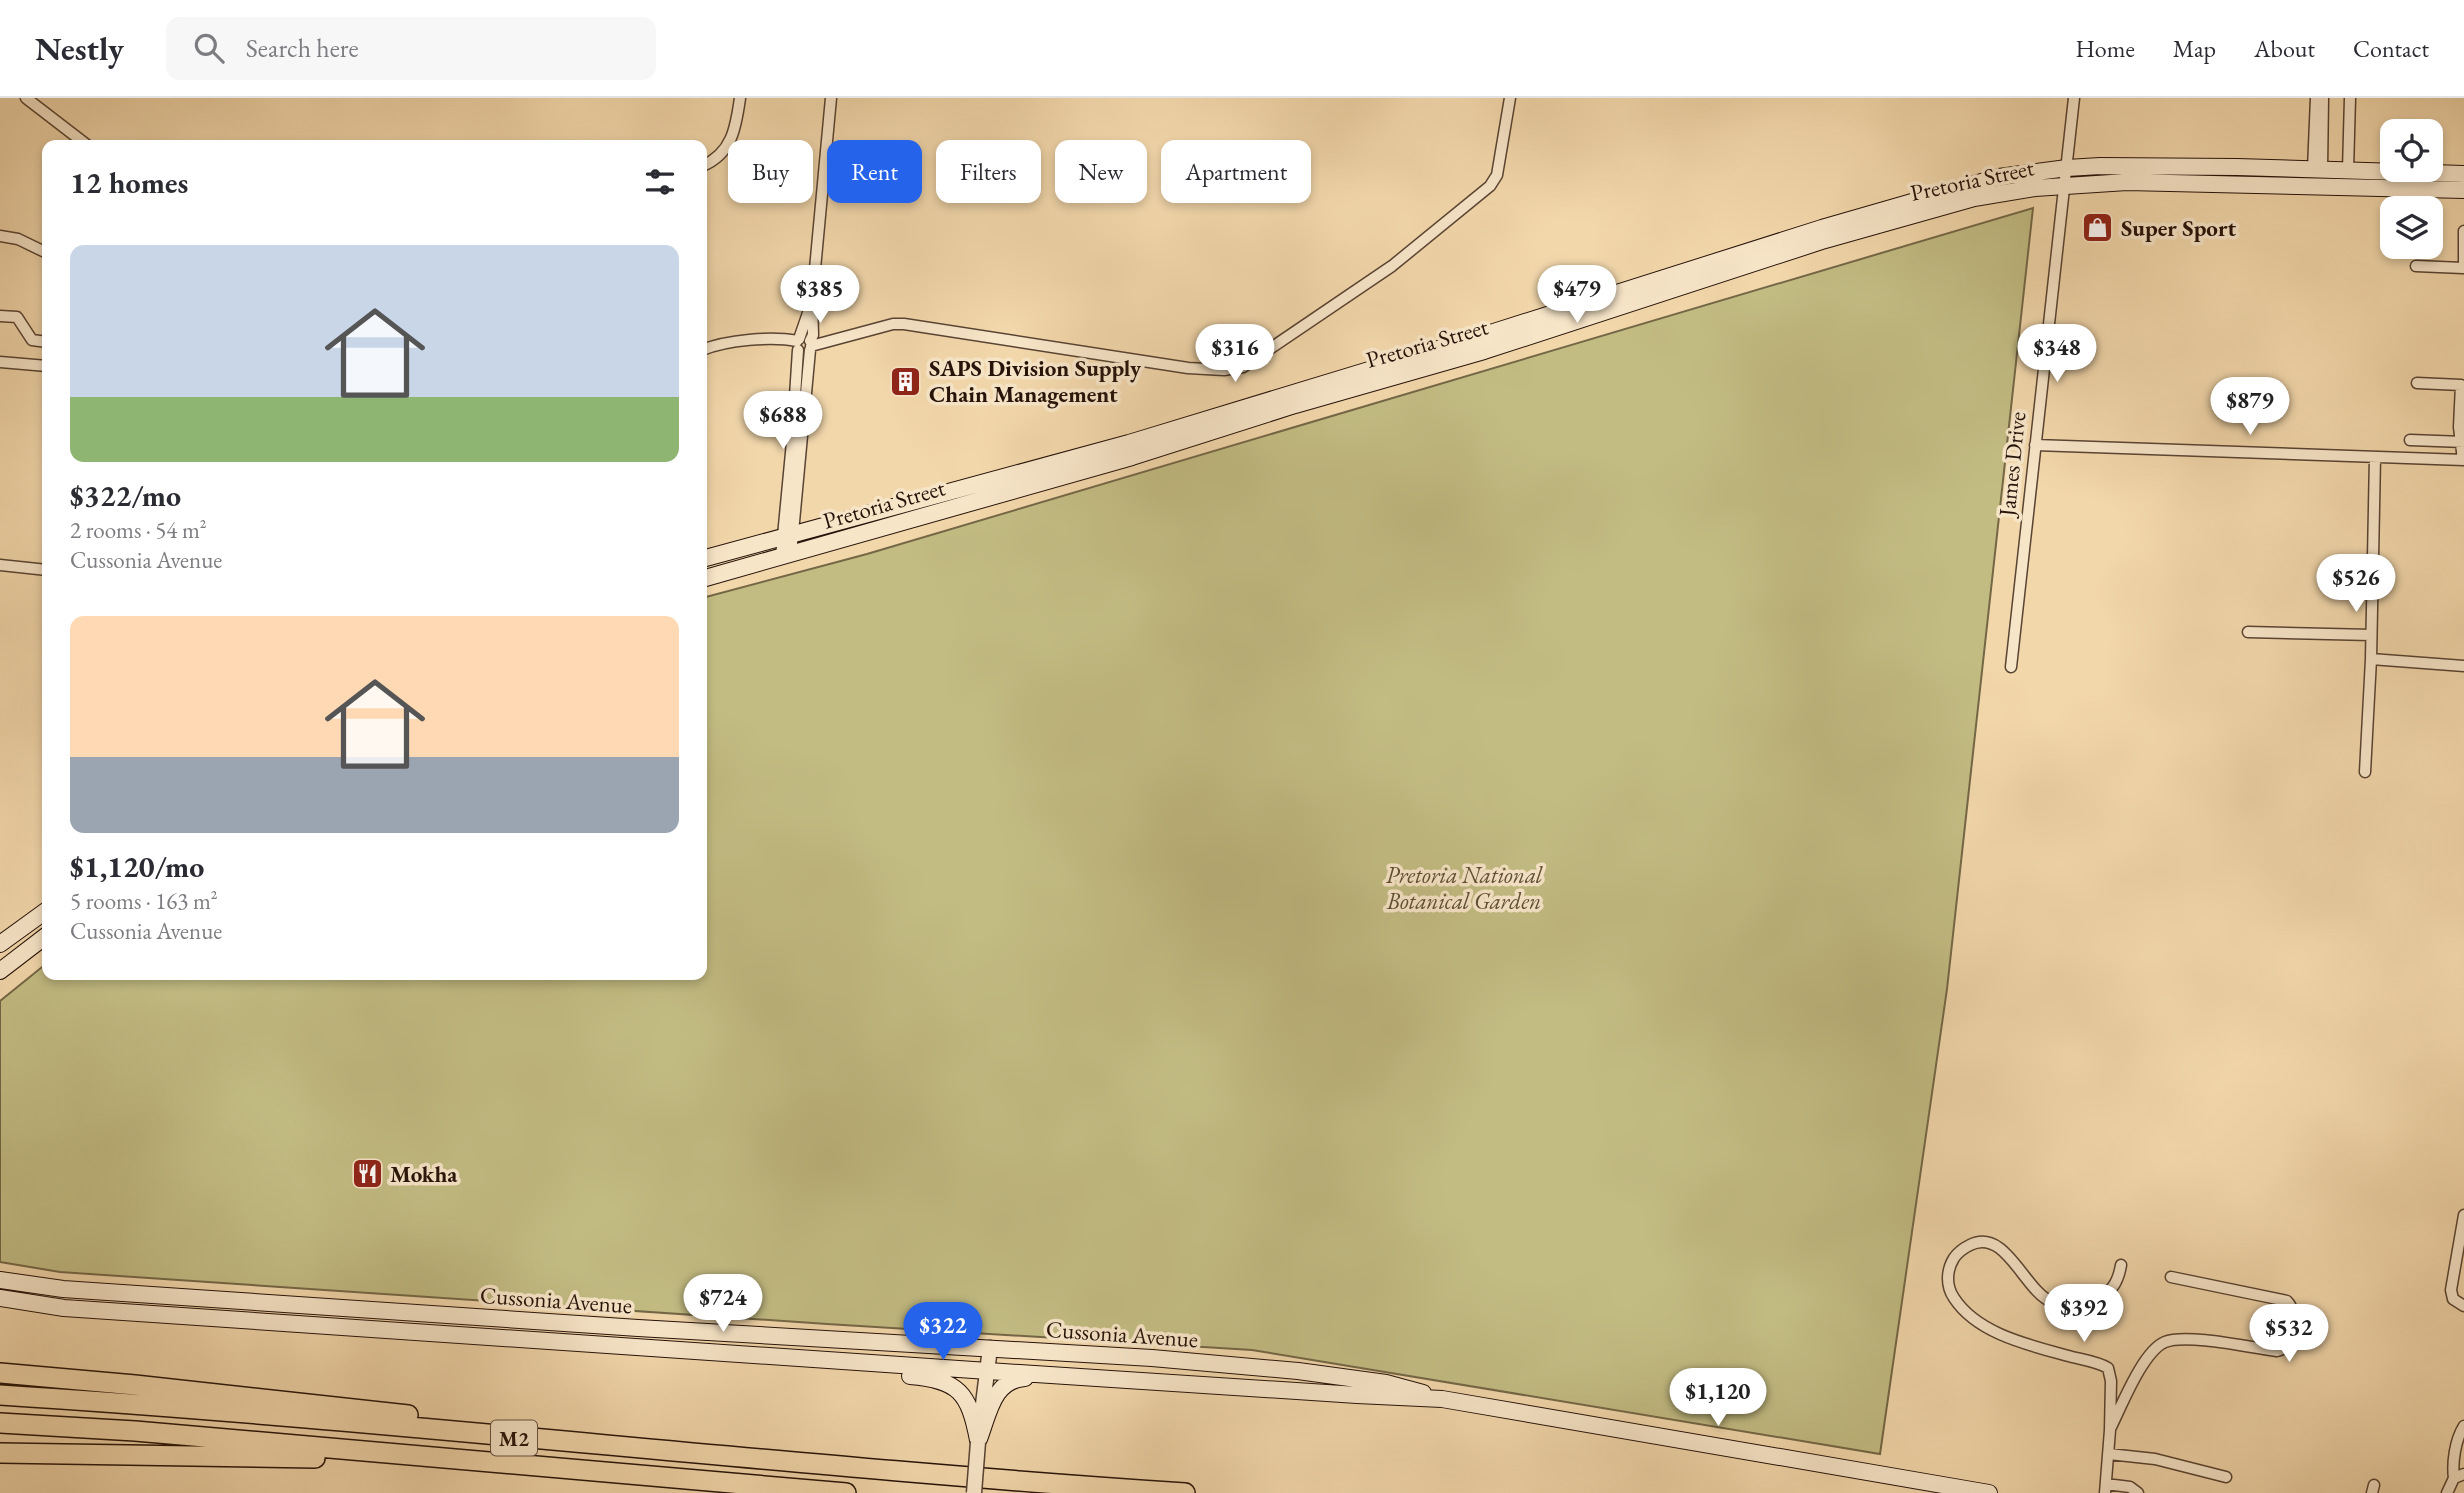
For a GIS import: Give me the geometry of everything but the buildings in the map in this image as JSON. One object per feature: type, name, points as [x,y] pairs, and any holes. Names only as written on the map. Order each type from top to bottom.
[{"type":"highway","points":[[0,1366],[54,1377]]},
{"type":"highway","points":[[0,1373],[619,1439],[924,1466],[1028,1483],[1185,1493]]},
{"type":"highway","name":"M2","points":[[0,1395],[1028,1483]]},
{"type":"highway","name":"M2","points":[[0,1423],[135,1431],[588,1470]]},
{"type":"highway","points":[[0,1453],[322,1458],[588,1470],[846,1493]]},
{"type":"main road","name":"Pretoria Street","points":[[707,558],[1129,443],[1481,336],[1822,228],[2014,174],[2067,168],[2165,166],[2464,174]]},
{"type":"main road","name":"Pretoria Street","points":[[707,578],[1106,465],[1295,405],[1484,351],[1825,240],[1905,216],[2007,191],[2127,182],[2464,190]]},
{"type":"main road","points":[[0,944],[42,914]]},
{"type":"main road","points":[[0,971],[42,939]]},
{"type":"main road","name":"Cussonia Avenue","points":[[0,1280],[63,1289],[558,1323],[1152,1358],[1298,1371],[1387,1383],[1442,1399],[1989,1493]]},
{"type":"main road","name":"Cussonia Avenue","points":[[0,1298],[64,1308],[1442,1399]]},
{"type":"main road","points":[[837,1360],[858,1370],[929,1378],[949,1384],[970,1405],[978,1441]]},
{"type":"main road","points":[[978,1441],[994,1397],[1006,1383],[1016,1379],[1066,1376]]},
{"type":"street","points":[[26,98],[81,140]]},
{"type":"street","points":[[707,163],[728,147],[736,129],[740,98]]},
{"type":"street","points":[[786,556],[792,442],[803,345],[813,335],[812,301],[831,98]]},
{"type":"street","points":[[707,348],[725,343],[771,340],[784,346],[803,345],[893,324],[904,324],[1188,368],[1224,370],[1243,367],[1392,266],[1490,186],[1497,175],[1510,98]]},
{"type":"street","name":"James Drive","points":[[2011,667],[2074,98]]},
{"type":"street","points":[[2316,98],[2317,169]]},
{"type":"street","points":[[2317,169],[2323,98]]},
{"type":"street","points":[[2348,170],[2350,98]]},
{"type":"street","points":[[2416,266],[2463,268],[2464,231]]},
{"type":"street","points":[[0,236],[18,239],[42,251]]},
{"type":"street","points":[[0,316],[17,317],[32,340],[42,341]]},
{"type":"street","points":[[0,362],[42,366]]},
{"type":"street","points":[[2035,445],[2463,460],[2463,442],[2459,427],[2462,385],[2417,383]]},
{"type":"street","points":[[2410,440],[2463,442]]},
{"type":"street","points":[[2365,772],[2371,659],[2375,457]]},
{"type":"street","points":[[0,565],[42,569]]},
{"type":"street","points":[[2248,632],[2371,635]]},
{"type":"street","points":[[2371,659],[2464,666]]},
{"type":"street","points":[[2464,1214],[2452,1284],[2452,1299],[2464,1306]]},
{"type":"street","points":[[2121,1265],[2117,1283],[2108,1293],[2092,1301],[2068,1306],[2052,1303],[2039,1294],[2012,1261],[1989,1242],[1977,1242],[1960,1251],[1952,1261],[1948,1275],[1950,1290],[1958,1304],[1972,1318],[1987,1327],[2015,1339],[2108,1368],[2111,1381],[2110,1430],[2105,1489],[2130,1487],[2138,1493]]},
{"type":"street","points":[[2110,1430],[2150,1354],[2164,1342],[2181,1339],[2277,1351],[2285,1349],[2289,1344],[2295,1315],[2287,1301],[2171,1277]]},
{"type":"street","points":[[974,1493],[990,1348]]},
{"type":"street","points":[[2446,1493],[2459,1476],[2454,1467],[2458,1440],[2464,1426]]},
{"type":"street","points":[[2109,1454],[2155,1459],[2226,1477]]},
{"type":"green space","name":"Pretoria National Botanical Garden","points":[[2033,208],[1947,989],[1880,1454],[1252,1350],[60,1272],[0,1262],[0,1001],[42,967],[42,980],[707,980],[707,597],[867,554]]},
{"type":"place","name":"Super Sport","points":[[2098,228]]},
{"type":"place","name":"SAPS Division Supply Chain Management","points":[[906,381]]},
{"type":"place","name":"Mokha","points":[[367,1174]]}]
